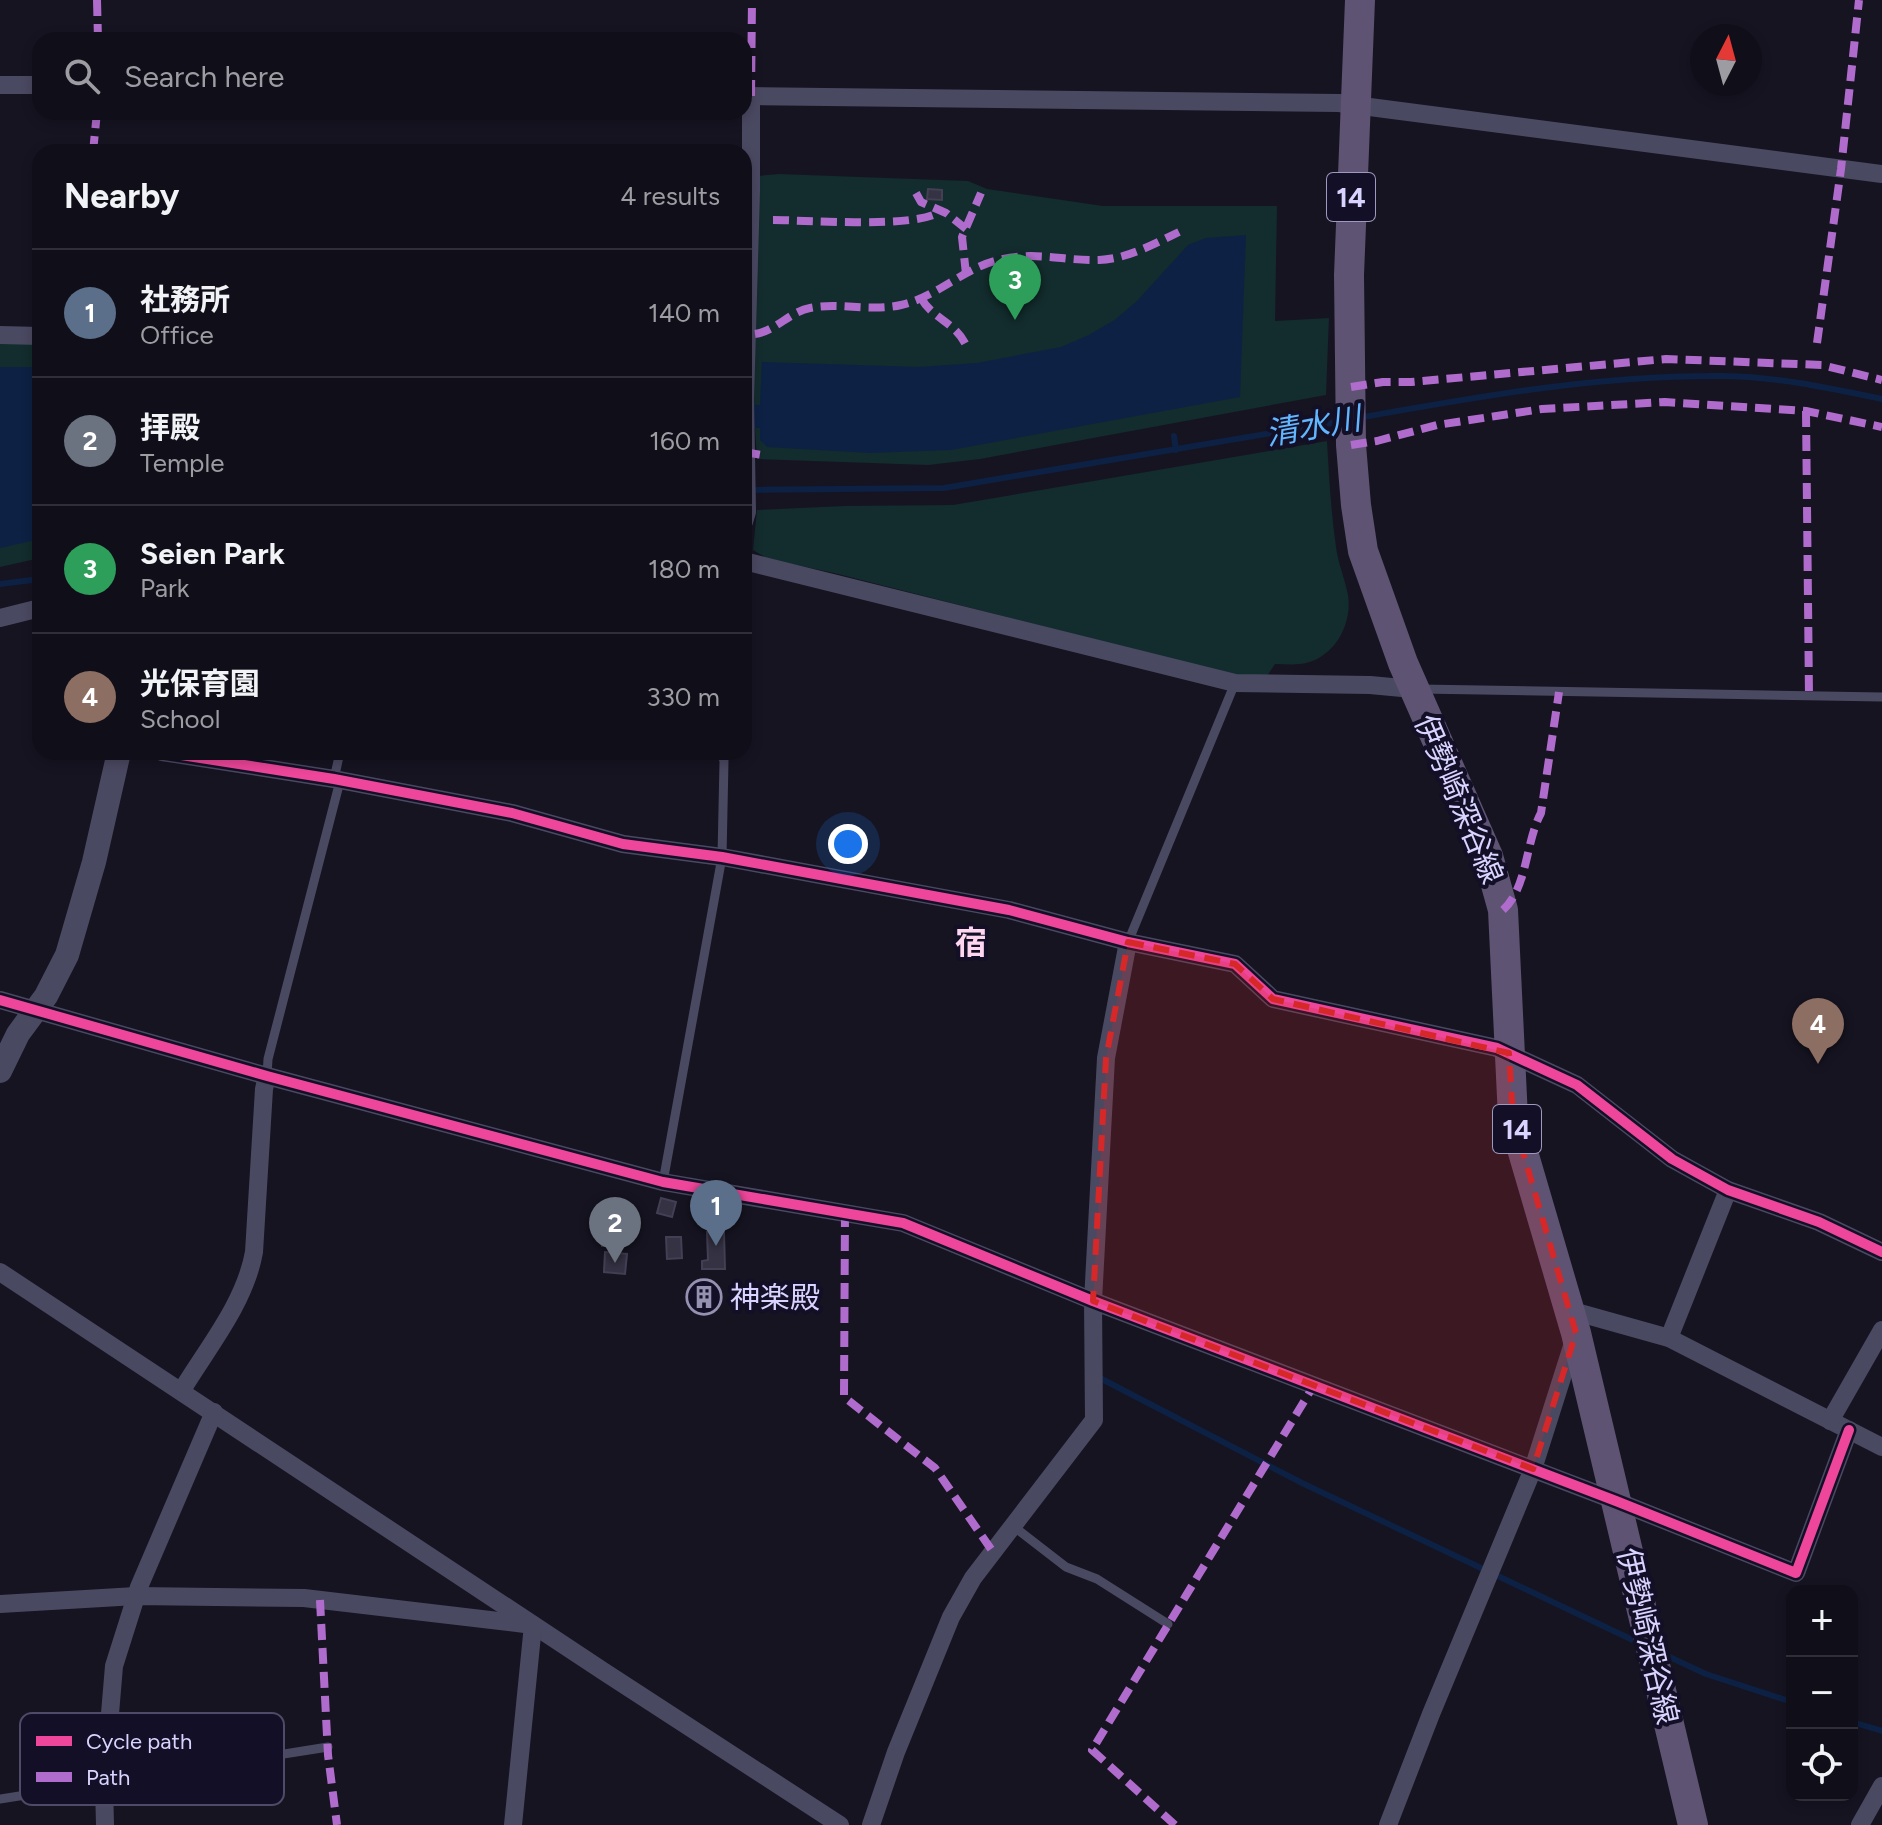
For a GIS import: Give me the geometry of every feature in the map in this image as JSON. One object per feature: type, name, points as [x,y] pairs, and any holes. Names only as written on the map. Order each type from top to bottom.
[{"type":"main road","name":"伊勢崎深谷線","points":[[1360,0],[1349,252],[1351,439],[1363,551],[1413,689],[1497,882],[1506,947],[1513,1118],[1573,1322],[1693,1825]]},
{"type":"street","points":[[0,85],[32,85]]},
{"type":"street","points":[[752,96],[1339,103],[1882,174]]},
{"type":"street","points":[[747,120],[747,144]]},
{"type":"street","points":[[0,335],[32,336]]},
{"type":"street","points":[[752,563],[1235,683],[1370,685],[1413,689]]},
{"type":"street","points":[[0,618],[32,610]]},
{"type":"street","points":[[0,1071],[18,1034],[55,980],[71,941],[94,862],[117,760]]},
{"type":"street","points":[[212,760],[512,813],[623,844],[722,857],[1009,910],[1128,942],[1235,964],[1273,999],[1509,1053],[1577,1085],[1672,1159],[1728,1190],[1819,1222],[1882,1252]]},
{"type":"street","points":[[871,1825],[896,1752],[951,1617],[973,1578],[1094,1420],[1093,1301],[1106,1058],[1128,942]]},
{"type":"street","points":[[0,1000],[267,1076],[663,1182],[903,1223],[1093,1301],[1796,1573],[1849,1430]]},
{"type":"street","points":[[182,1390],[241,1295],[250,1273],[267,1076]]},
{"type":"street","points":[[1669,1338],[1728,1190]]},
{"type":"street","points":[[0,1272],[840,1825]]},
{"type":"street","points":[[1388,1825],[1533,1469],[1573,1322],[1669,1338],[1882,1447]]},
{"type":"street","points":[[1830,1421],[1882,1330]]},
{"type":"street","points":[[110,1713],[114,1666],[136,1596],[214,1412]]},
{"type":"street","points":[[0,1604],[136,1596],[304,1598],[533,1625]]},
{"type":"street","points":[[513,1825],[533,1625]]},
{"type":"street","points":[[1860,1825],[1882,1786]]},
{"type":"street","points":[[104,1805],[105,1825]]},
{"type":"lane","points":[[1128,942],[1235,683]]},
{"type":"lane","points":[[1413,689],[1882,697]]},
{"type":"lane","points":[[267,1076],[268,1059],[337,780],[339,760]]},
{"type":"lane","points":[[663,1182],[722,857],[724,760]]},
{"type":"lane","points":[[1013,1526],[1066,1567],[1097,1579],[1168,1624]]},
{"type":"lane","points":[[284,1754],[328,1747]]},
{"type":"lane","points":[[0,1799],[20,1796]]},
{"type":"highlighted area","points":[[1128,942],[1235,964],[1273,999],[1509,1053],[1513,1118],[1576,1333],[1533,1469],[1093,1301],[1106,1058]]},
{"type":"green space","points":[[779,174],[968,181],[987,189],[1103,206],[1277,206],[1275,321],[1329,318],[1326,395],[980,459],[928,465],[757,459],[753,398],[758,176]]},
{"type":"green space","points":[[0,344],[32,344],[32,560],[0,567]]},
{"type":"green space","points":[[1327,441],[1336,547],[1348,595],[1347,618],[1338,640],[1322,656],[1300,664],[1275,664],[1267,676],[1234,675],[768,559],[753,550],[757,510],[953,505]]},
{"type":"water","points":[[1246,235],[1240,397],[951,450],[870,453],[767,447],[760,440],[760,428],[752,428],[752,404],[760,405],[762,362],[919,367],[977,363],[1061,347],[1116,319],[1138,300],[1188,245],[1206,238]]},
{"type":"water","points":[[0,367],[32,367],[32,541],[0,548]]},
{"type":"building","points":[[928,189],[942,190],[942,200],[927,199]]},
{"type":"building","points":[[661,1198],[676,1202],[672,1217],[657,1213]]},
{"type":"building","points":[[624,1224],[625,1246],[602,1246],[601,1225]]},
{"type":"building","points":[[707,1232],[724,1232],[725,1269],[702,1269],[702,1261],[708,1260]]},
{"type":"building","points":[[666,1237],[681,1237],[682,1258],[667,1259]]},
{"type":"building","points":[[605,1252],[627,1254],[625,1274],[604,1272]]},
{"type":"building","name":"神楽殿","points":[[713,1287],[713,1306],[696,1306],[696,1288]]},
{"type":"waterway","name":"清水川","points":[[1358,418],[1583,383],[1674,377],[1761,378],[1882,399]]},
{"type":"waterway","name":"清水川","points":[[752,490],[944,488],[1343,421]]},
{"type":"waterway","points":[[1174,436],[1176,450]]},
{"type":"waterway","name":"清水川","points":[[0,584],[32,580]]},
{"type":"waterway","points":[[1096,1376],[1302,1483],[1639,1643]]},
{"type":"waterway","points":[[1663,1654],[1706,1674],[1786,1700]]},
{"type":"waterway","points":[[1858,1724],[1882,1731]]},
{"type":"marked path","points":[[97,0],[98,32]]},
{"type":"marked path","points":[[752,0],[752,32]]},
{"type":"marked path","points":[[1817,343],[1841,169],[1859,0]]},
{"type":"marked path","points":[[94,144],[96,120]]},
{"type":"marked path","points":[[916,193],[921,202],[946,213],[966,229]]},
{"type":"marked path","points":[[966,274],[962,237],[981,193]]},
{"type":"marked path","points":[[773,220],[887,222],[929,217],[941,211]]},
{"type":"marked path","points":[[755,334],[810,308],[901,305],[995,261],[1022,256],[1109,259],[1140,250],[1179,232]]},
{"type":"marked path","points":[[921,298],[932,312],[958,333],[968,350]]},
{"type":"marked path","points":[[1351,387],[1666,359],[1822,365],[1882,380]]},
{"type":"marked path","points":[[1351,445],[1437,425],[1542,409],[1665,402],[1806,411],[1882,427]]},
{"type":"marked path","points":[[1806,411],[1809,696]]},
{"type":"marked path","points":[[752,453],[762,455]]},
{"type":"marked path","points":[[1503,910],[1522,877],[1541,813],[1559,692]]},
{"type":"marked path","points":[[845,1211],[844,1397],[935,1468],[993,1552]]},
{"type":"marked path","points":[[1175,1825],[1092,1750],[1314,1385]]},
{"type":"marked path","points":[[320,1600],[328,1755],[337,1825]]},
{"type":"cycle path","points":[[213,760],[334,779],[512,813],[623,844],[722,857],[1009,910],[1128,942],[1235,964],[1273,999],[1497,1048],[1577,1085],[1672,1159],[1728,1190],[1819,1222],[1882,1252]]},
{"type":"cycle path","points":[[0,1000],[267,1076],[663,1182],[903,1223],[1093,1301],[1796,1573],[1849,1430]]},
{"type":"place","name":"Seien Park","points":[[1015,320]]},
{"type":"place","name":"光保育園","points":[[1818,1064]]},
{"type":"place","name":"社務所","points":[[716,1246]]},
{"type":"place","name":"拝殿","points":[[615,1263]]},
{"type":"place","name":"神楽殿","points":[[704,1297]]},
{"type":"district","name":"宿","points":[[971,943]]}]
